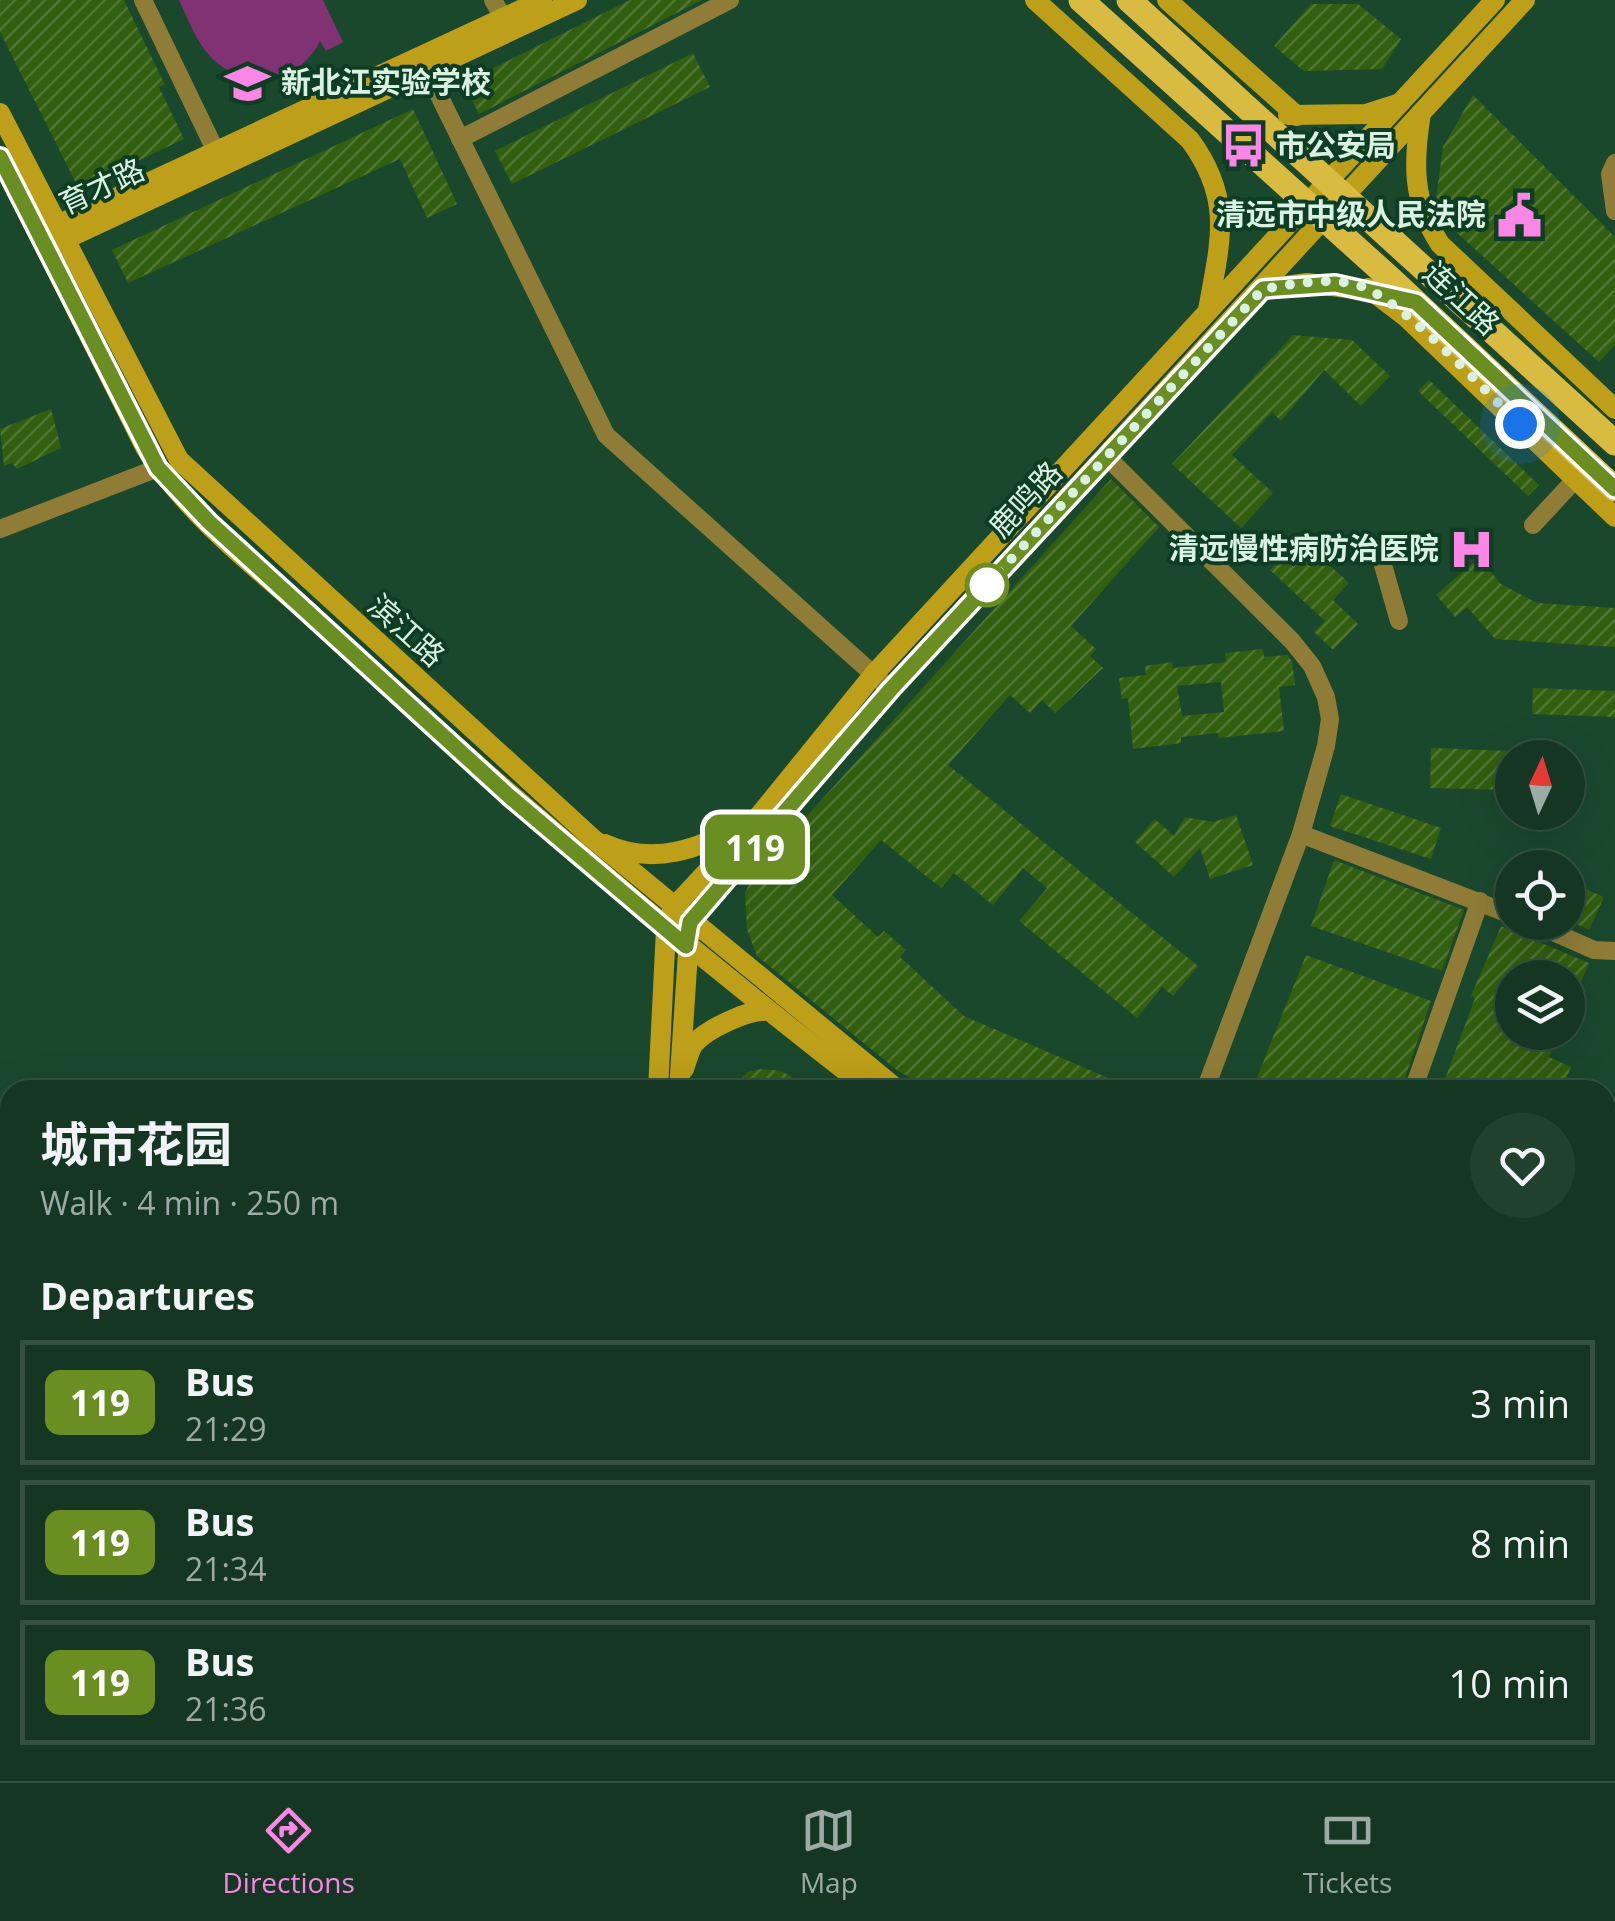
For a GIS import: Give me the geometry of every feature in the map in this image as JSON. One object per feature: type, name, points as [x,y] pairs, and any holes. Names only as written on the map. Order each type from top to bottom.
[{"type":"main road","name":"连江路","points":[[1081,0],[1416,302],[1584,470],[1615,490]]},
{"type":"main road","name":"连江路","points":[[1129,0],[1615,443]]},
{"type":"street","points":[[144,0],[218,156]]},
{"type":"street","name":"育才路","points":[[55,235],[542,0]]},
{"type":"street","name":"育才路","points":[[218,156],[426,69],[502,16],[577,0]]},
{"type":"street","points":[[460,139],[730,0]]},
{"type":"street","points":[[1035,0],[1190,140],[1211,172],[1222,210],[1208,311]]},
{"type":"street","points":[[1071,0],[1072,33]]},
{"type":"street","points":[[1167,0],[1297,116]]},
{"type":"street","name":"鹿鸣路","points":[[658,1080],[666,930],[673,908],[758,817],[874,674],[1208,311],[1315,212],[1399,104],[1496,0]]},
{"type":"street","name":"鹿鸣路","points":[[1337,187],[1422,110],[1525,0]]},
{"type":"street","points":[[426,69],[606,435],[891,689]]},
{"type":"street","points":[[1252,112],[1297,116],[1366,114],[1399,104]]},
{"type":"street","points":[[1422,110],[1414,174],[1424,220],[1440,244],[1615,409]]},
{"type":"street","name":"滨江路","points":[[0,114],[158,468],[209,522],[509,796],[666,930],[857,1080]]},
{"type":"street","name":"滨江路","points":[[0,157],[55,235],[178,460],[592,838],[886,1080]]},
{"type":"street","points":[[1615,163],[1610,174],[1615,211]]},
{"type":"street","name":"鹿鸣路","points":[[690,922],[891,689],[1263,289],[1315,212]]},
{"type":"street","points":[[1459,298],[1477,278]]},
{"type":"street","points":[[1263,289],[1307,282],[1368,288],[1416,302]]},
{"type":"street","points":[[1368,288],[1584,470],[1615,517]]},
{"type":"street","points":[[1106,457],[1292,641],[1319,679],[1329,708],[1328,728],[1301,834],[1209,1080]]},
{"type":"street","points":[[0,529],[158,468]]},
{"type":"street","points":[[1534,525],[1584,470]]},
{"type":"street","points":[[1381,558],[1399,621]]},
{"type":"street","points":[[592,838],[631,853],[672,853],[717,839],[758,817]]},
{"type":"street","points":[[1301,834],[1495,908]]},
{"type":"street","points":[[1417,1080],[1480,901]]},
{"type":"street","points":[[679,1080],[690,922]]},
{"type":"street","points":[[1572,940],[1594,950],[1615,951]]},
{"type":"street","points":[[682,1080],[689,1053],[698,1040],[751,1012],[768,1012]]},
{"type":"shaded area","points":[[179,0],[323,0],[343,42],[326,51],[320,41],[300,65],[273,78],[243,77],[228,71],[203,48]]},
{"type":"building","points":[[0,0],[124,0],[165,85],[159,87],[184,139],[79,189],[0,32]]},
{"type":"building","points":[[630,0],[702,0],[479,114],[463,83]]},
{"type":"building","points":[[1311,4],[1358,4],[1401,39],[1382,69],[1304,71],[1274,46]]},
{"type":"building","points":[[693,53],[710,87],[512,184],[495,151]]},
{"type":"building","name":"清远市中级人民法院","points":[[1473,95],[1615,237],[1615,345],[1599,362],[1455,231],[1436,199],[1443,147]]},
{"type":"building","points":[[413,109],[457,204],[427,218],[400,159],[128,283],[112,250]]},
{"type":"building","points":[[1293,335],[1352,340],[1390,376],[1361,406],[1324,370],[1281,421],[1272,412],[1232,455],[1273,493],[1241,528],[1172,464]]},
{"type":"building","points":[[1429,380],[1539,485],[1528,496],[1418,391]]},
{"type":"building","points":[[51,409],[61,448],[17,469],[12,463],[4,466],[0,429]]},
{"type":"building","points":[[1111,479],[1159,527],[1071,626],[1096,649],[1090,656],[1103,668],[1055,713],[1042,700],[1030,713],[1010,695],[948,765],[1198,966],[1173,996],[1162,987],[1137,1018],[1019,921],[1047,888],[1023,868],[993,905],[954,873],[941,888],[881,840],[832,895],[878,937],[884,931],[906,950],[900,957],[964,1016],[1113,1080],[915,1080],[898,1071],[757,956],[747,930],[745,893],[753,876]]},
{"type":"building","points":[[1300,538],[1349,583],[1333,600],[1358,624],[1333,650],[1314,632],[1325,621],[1270,570]]},
{"type":"building","points":[[1479,558],[1501,584],[1537,603],[1615,608],[1615,647],[1495,639],[1467,607],[1455,617],[1436,595]]},
{"type":"building","points":[[1263,649],[1264,657],[1287,655],[1292,661],[1295,685],[1279,687],[1284,731],[1219,738],[1218,733],[1181,737],[1181,743],[1133,749],[1128,698],[1122,699],[1119,678],[1146,675],[1145,666],[1172,662],[1173,668],[1226,662],[1225,653]],"holes":[[[1221,682],[1224,712],[1182,716],[1177,686]]]},
{"type":"building","points":[[1533,688],[1615,691],[1615,717],[1532,714]]},
{"type":"building","points":[[1431,748],[1495,750],[1495,790],[1430,788]]},
{"type":"building","points":[[1341,794],[1441,828],[1431,859],[1330,826]]},
{"type":"building","points":[[1236,815],[1253,865],[1210,879],[1200,848],[1174,877],[1135,842],[1155,819],[1174,836],[1185,817],[1213,822]]},
{"type":"building","points":[[1334,860],[1464,910],[1442,971],[1311,926]]},
{"type":"building","points":[[1585,889],[1604,897],[1589,930],[1585,928]]},
{"type":"building","points":[[1495,940],[1534,940],[1582,960],[1495,960],[1495,1050],[1552,1050],[1549,1057],[1571,1067],[1565,1080],[1445,1080],[1475,998],[1471,996]]},
{"type":"building","points":[[1306,955],[1431,1001],[1404,1080],[1256,1080]]},
{"type":"building","points":[[782,1071],[796,1080],[740,1080],[748,1072]]},
{"type":"bus line","name":"119","points":[[0,157],[158,468],[209,522],[509,796],[686,946],[690,922],[891,689],[1263,289],[1307,282],[1335,284],[1368,288],[1416,302],[1615,489]]},
{"type":"place","name":"新北江实验学校","points":[[248,83]]},
{"type":"place","name":"市公安局","points":[[1243,146]]},
{"type":"place","name":"清远市中级人民法院","points":[[1519,215]]},
{"type":"place","name":"清远慢性病防治医院","points":[[1472,549]]},
{"type":"route","points":[[987,585],[1263,289],[1307,282],[1368,288],[1406,317],[1520,424]]}]
